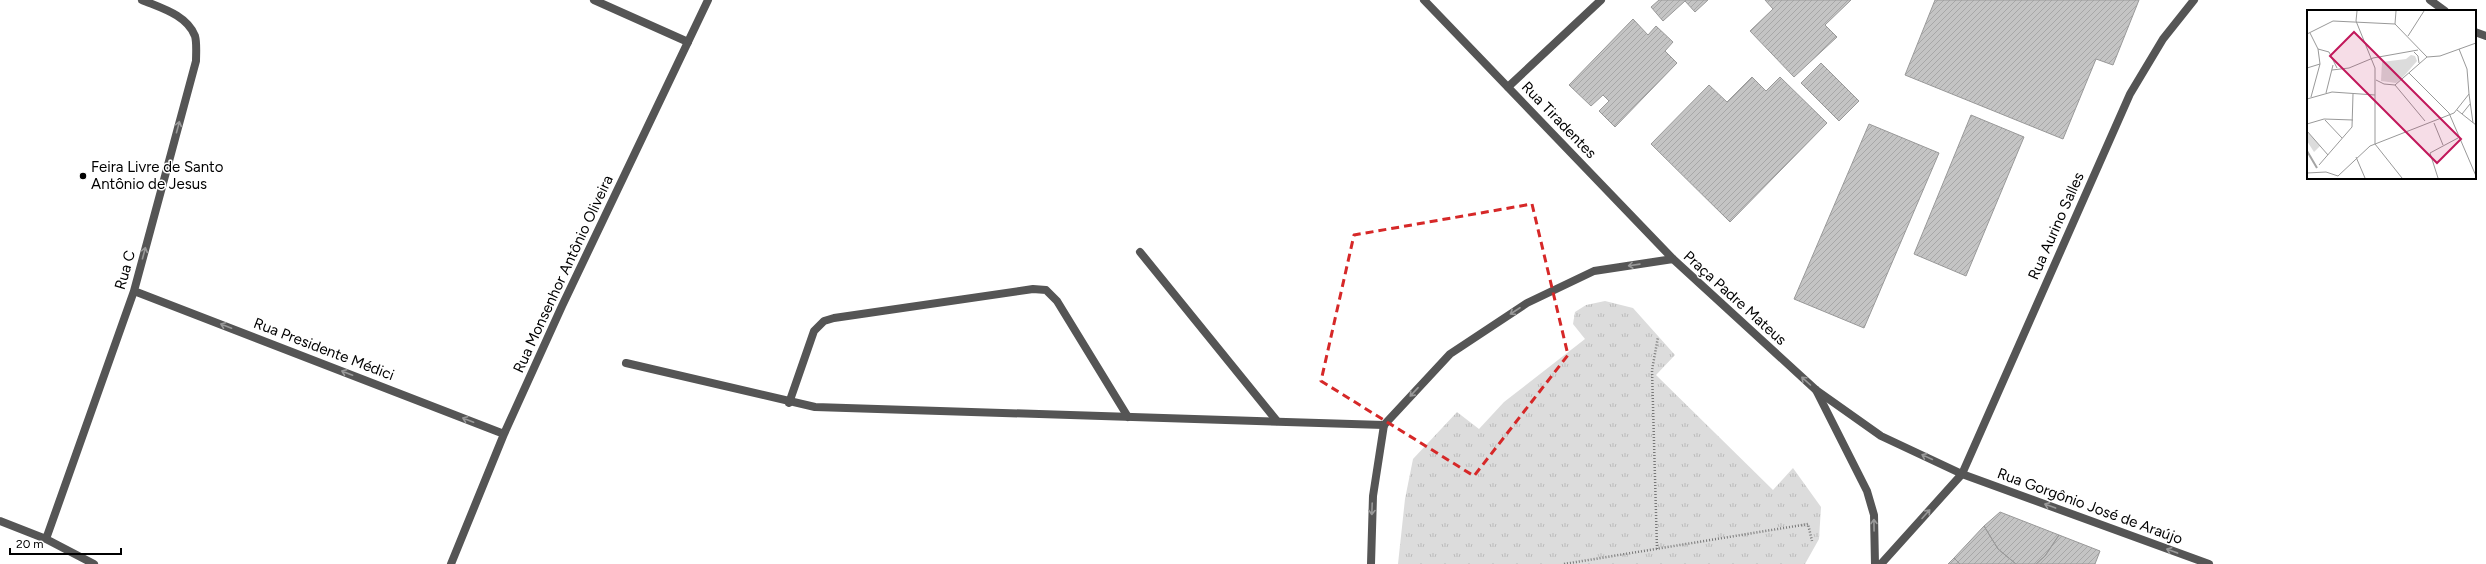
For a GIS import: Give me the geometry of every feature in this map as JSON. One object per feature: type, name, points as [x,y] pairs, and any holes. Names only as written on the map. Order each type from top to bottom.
[{"type":"street","name":"Rua C","points":[[46,539],[134,291],[196,61],[195,37],[186,22],[170,12],[142,0]]},
{"type":"street","points":[[594,0],[688,42]]},
{"type":"street","name":"Rua Monsenhor Antônio Oliveira","points":[[451,564],[504,434],[708,0]]},
{"type":"street","name":"Rua Tiradentes","points":[[1424,0],[1673,259]]},
{"type":"street","points":[[1508,87],[1601,0]]},
{"type":"street","name":"Rua Aurino Salles","points":[[1962,474],[2130,94],[2163,39],[2194,0]]},
{"type":"street","points":[[2430,0],[2444,10]]},
{"type":"street","points":[[2476,32],[2486,36]]},
{"type":"street","points":[[1140,252],[1277,422]]},
{"type":"street","name":"Praça Padre Mateus","points":[[1384,425],[1450,354],[1527,303],[1594,271],[1673,259],[1816,390],[1881,436],[1962,474]]},
{"type":"street","points":[[789,402],[814,331],[824,322],[834,318],[1033,289],[1046,290],[1057,301],[1128,417]]},
{"type":"street","name":"Rua Presidente Médici","points":[[134,291],[504,434]]},
{"type":"street","points":[[626,364],[789,402],[842,409],[1384,425],[1373,496],[1371,564]]},
{"type":"street","points":[[1816,390],[1867,491],[1874,515],[1874,564]]},
{"type":"street","points":[[1881,564],[1962,474]]},
{"type":"street","name":"Rua Gorgônio José de Araújo","points":[[1962,474],[2209,564]]},
{"type":"street","points":[[0,520],[46,539],[94,564]]},
{"type":"path","points":[[1657,549],[1652,370],[1658,336]]},
{"type":"path","points":[[1564,564],[1808,524],[1812,541]]},
{"type":"highlighted area","points":[[1532,204],[1568,355],[1474,476],[1321,381],[1354,235]]},
{"type":"green space","points":[[1605,301],[1633,308],[1675,355],[1656,375],[1773,490],[1793,468],[1821,507],[1819,539],[1805,564],[1398,564],[1405,499],[1413,459],[1457,412],[1479,429],[1504,402],[1585,339],[1573,324],[1575,312],[1586,305]]},
{"type":"building","points":[[1659,0],[1708,0],[1695,12],[1685,1],[1663,21],[1651,7]]},
{"type":"building","points":[[1765,0],[1851,0],[1825,25],[1837,37],[1794,77],[1750,31],[1773,9]]},
{"type":"building","points":[[1935,0],[2139,0],[2113,65],[2096,59],[2063,139],[1905,75]]},
{"type":"building","points":[[1633,19],[1648,35],[1656,26],[1673,42],[1665,51],[1677,63],[1615,127],[1599,111],[1609,101],[1603,95],[1591,106],[1569,85]]},
{"type":"building","points":[[1821,63],[1859,101],[1839,121],[1801,83]]},
{"type":"building","points":[[1752,77],[1766,91],[1780,77],[1827,123],[1730,222],[1651,144],[1709,85],[1727,102]]},
{"type":"building","points":[[1971,115],[2024,137],[1966,276],[1914,254]]},
{"type":"building","points":[[1869,124],[1939,153],[1864,328],[1794,299]]},
{"type":"building","points":[[2000,512],[2059,535],[2045,556],[2036,564],[2016,564],[1998,549],[1984,526]]},
{"type":"building","points":[[1984,526],[1998,549],[2016,564],[1960,564],[1954,558]]},
{"type":"building","points":[[2059,535],[2100,551],[2095,564],[2036,564],[2045,556]]},
{"type":"building","points":[[1954,558],[1960,564],[1948,564]]},
{"type":"place","name":"Feira Livre de Santo Antônio de Jesus","points":[[83,176]]}]
